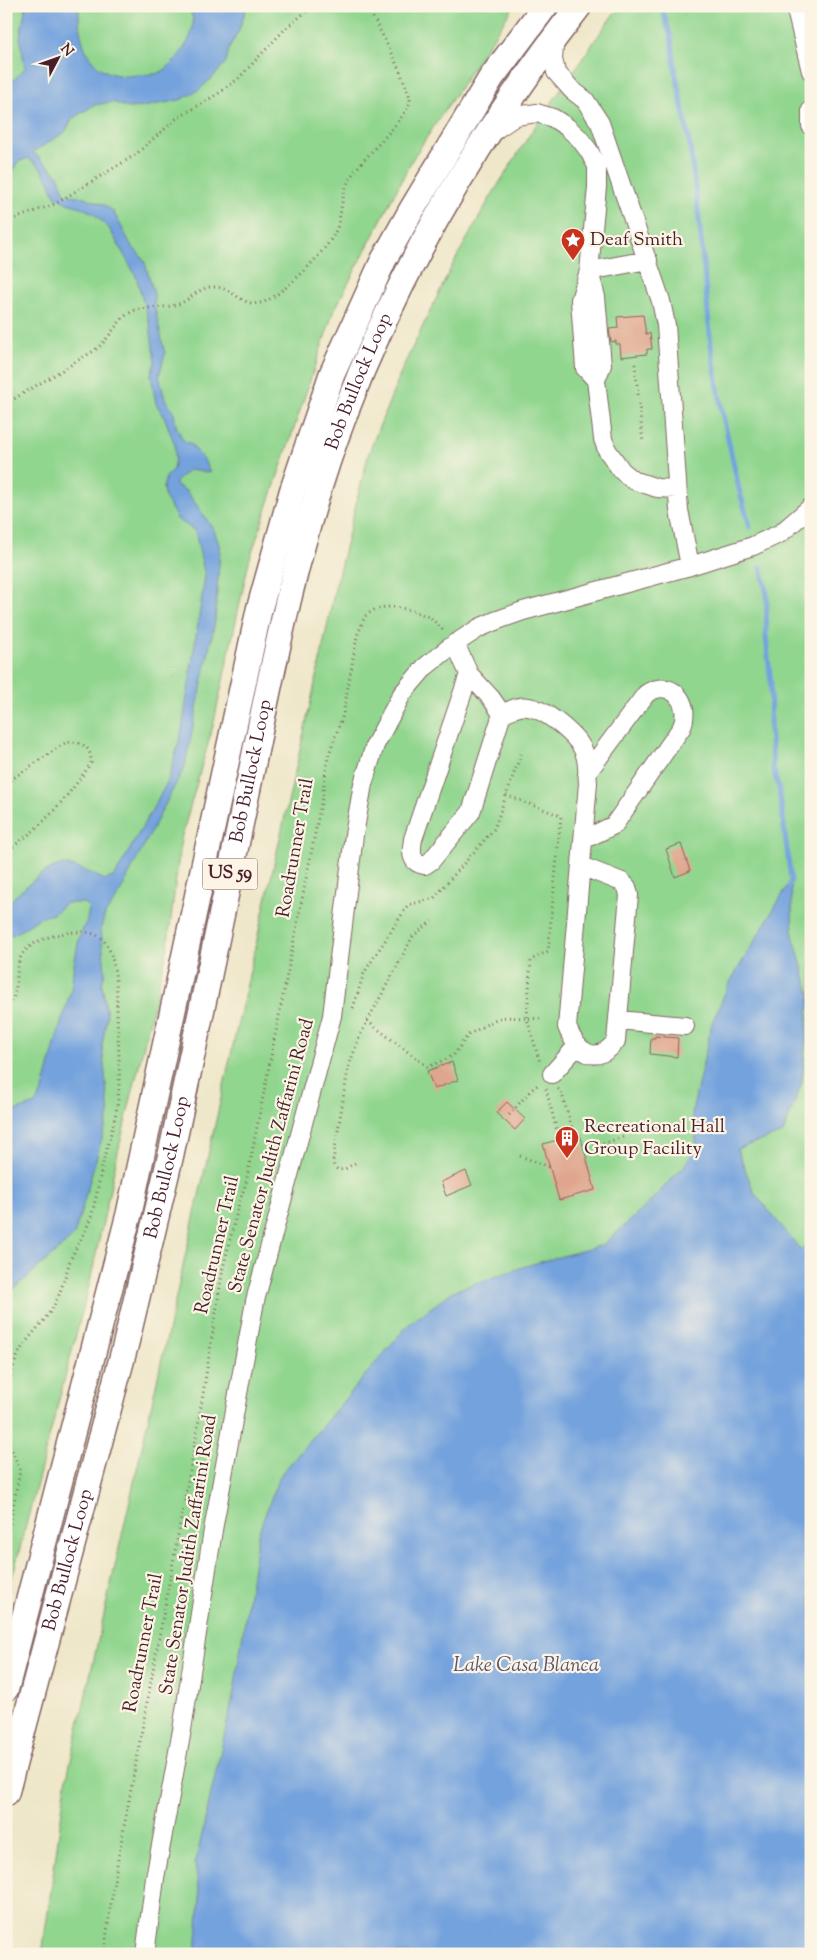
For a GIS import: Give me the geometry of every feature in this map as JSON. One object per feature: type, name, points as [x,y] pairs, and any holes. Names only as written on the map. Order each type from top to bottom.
[{"type":"highway","name":"Bob Bullock Loop","points":[[6,1688],[129,1214],[260,610],[294,484],[332,374],[384,261],[411,210],[491,78],[545,6]]},
{"type":"highway","name":"Bob Bullock Loop","points":[[6,1793],[126,1343],[159,1205],[264,710],[290,592],[306,532],[344,414],[368,357],[420,249],[486,136],[555,36],[579,6]]},
{"type":"street","points":[[795,6],[811,71]]},
{"type":"street","points":[[555,36],[553,59],[556,72],[584,100],[600,123],[661,301],[666,325],[677,489],[681,525],[690,566]]},
{"type":"street","points":[[811,110],[811,126]]},
{"type":"street","points":[[486,136],[516,116],[537,113],[553,118],[566,127],[589,150],[597,166],[597,187],[589,271],[596,297],[602,365],[596,380],[603,439],[614,461],[622,471],[640,483],[657,488],[677,489]]},
{"type":"street","points":[[589,271],[648,260]]},
{"type":"street","name":"State Senator Judith Zaffarini Road","points":[[145,1954],[157,1868],[182,1730],[213,1530],[247,1342],[256,1301],[332,1016],[354,835],[363,784],[375,745],[402,694],[425,667],[453,640],[510,616],[690,566],[768,540],[793,524],[811,507]]},
{"type":"street","points":[[453,640],[468,674],[491,698],[502,714]]},
{"type":"street","points":[[468,674],[413,839],[411,850],[413,859],[418,864],[425,865],[431,861],[469,816],[502,714],[514,708],[526,706],[545,713],[556,721],[581,746],[585,754],[587,773],[567,1027],[572,1040],[577,1046],[590,1054],[600,1055],[609,1050],[616,1041],[629,895],[627,887],[622,882],[581,866]]},
{"type":"street","points":[[583,840],[614,825],[682,728],[685,710],[680,699],[673,692],[661,688],[651,690],[646,694],[587,773]]},
{"type":"street","points":[[618,1020],[685,1026]]},
{"type":"street","points":[[549,1077],[577,1046]]},
{"type":"path","points":[[6,222],[55,204],[135,155],[176,119],[219,93],[238,78],[285,29],[313,6]]},
{"type":"path","points":[[6,404],[102,344],[126,315],[136,310],[168,307],[182,303],[204,289],[215,286],[248,303],[260,303],[272,298],[285,288],[328,243],[338,226],[344,190],[354,172],[400,119],[408,108],[410,99],[400,70],[393,60],[372,13],[366,6]]},
{"type":"path","points":[[635,364],[643,443]]},
{"type":"path","name":"Roadrunner Trail","points":[[104,1954],[114,1880],[194,1447],[223,1268],[239,1203],[246,1183],[322,798],[328,757],[343,715],[355,645],[361,622],[365,616],[374,610],[385,607],[414,611],[431,618],[453,640]]},
{"type":"path","points":[[6,783],[64,743],[75,741],[82,743],[89,749],[92,755],[91,763],[62,801],[23,840],[6,851]]},
{"type":"path","points":[[354,1008],[364,973],[408,905],[434,898],[494,829],[521,754]]},
{"type":"path","points":[[506,795],[561,816],[548,951],[531,960],[527,1018],[549,1077],[561,1091],[574,1136]]},
{"type":"path","points":[[354,1163],[345,1169],[338,1170],[334,1166],[333,1161],[348,1069],[359,1037],[414,936],[432,920]]},
{"type":"path","points":[[6,1010],[13,1002],[17,988],[17,974],[23,954],[35,945],[48,938],[70,932],[92,933],[106,942],[112,959],[117,1003],[119,1077],[118,1100],[113,1125],[90,1218],[70,1262],[58,1298],[47,1318],[25,1343],[15,1362],[6,1399]]},
{"type":"path","points":[[367,1021],[428,1067],[453,1056],[468,1035],[496,1019],[506,1017],[543,1019]]},
{"type":"path","points":[[509,1115],[531,1090],[544,1081],[559,1139]]},
{"type":"path","points":[[584,1150],[623,1137]]},
{"type":"path","points":[[520,1156],[550,1167]]},
{"type":"path","points":[[6,1426],[10,1445],[20,1470],[6,1544]]},
{"type":"green space","points":[[6,6],[514,6],[413,158],[333,313],[249,561],[213,726],[181,839],[167,950],[118,1152],[90,1282],[6,1601]]},
{"type":"green space","points":[[622,6],[811,6],[811,1954],[42,1954],[66,1782],[319,666],[335,588],[369,452],[404,365],[453,264],[490,198],[532,131],[612,16]]},
{"type":"water","points":[[26,6],[79,6],[81,35],[90,58],[109,73],[122,76],[159,73],[178,57],[187,43],[193,28],[193,19],[188,6],[247,6],[239,30],[229,49],[226,62],[199,90],[180,100],[142,107],[128,108],[113,102],[94,105],[72,119],[65,132],[33,152],[58,175],[65,194],[84,197],[113,211],[131,245],[144,260],[154,293],[154,304],[165,354],[159,376],[165,399],[174,413],[176,426],[183,440],[191,444],[204,460],[210,473],[189,470],[177,480],[176,485],[186,491],[198,507],[214,530],[220,548],[215,621],[185,766],[118,896],[105,914],[101,928],[105,972],[102,984],[107,1016],[102,1045],[109,1114],[74,1236],[6,1296],[6,1114],[35,1104],[43,1090],[71,991],[79,938],[87,920],[89,908],[84,903],[66,903],[53,914],[41,917],[17,933],[6,937],[6,904],[42,874],[57,866],[74,867],[105,880],[115,876],[168,781],[182,730],[205,576],[195,531],[177,519],[164,495],[163,487],[166,477],[173,469],[175,445],[164,416],[156,404],[151,374],[155,362],[150,325],[136,276],[109,228],[93,213],[55,196],[49,181],[39,166],[28,158],[18,162],[6,180],[6,88],[25,68],[20,37]]},
{"type":"water","name":"Lake Casa Blanca","points":[[791,880],[793,935],[810,994],[802,1082],[783,1133],[737,1149],[755,1194],[800,1249],[811,1246],[811,1954],[196,1954],[200,1897],[195,1865],[234,1692],[258,1534],[279,1477],[407,1326],[453,1291],[529,1265],[603,1245],[643,1209],[684,1166],[697,1146],[692,1112],[712,1023],[729,984]]},
{"type":"building","points":[[643,315],[646,334],[650,333],[652,349],[647,349],[647,354],[621,357],[620,344],[616,344],[616,341],[611,342],[609,329],[618,328],[617,317]]},
{"type":"building","points":[[681,844],[690,871],[675,877],[666,849]]},
{"type":"building","points":[[655,1036],[678,1038],[677,1057],[650,1054],[651,1038],[655,1038]]},
{"type":"building","points":[[452,1062],[458,1080],[434,1089],[427,1071]]},
{"type":"building","points":[[507,1102],[525,1119],[515,1130],[496,1113]]},
{"type":"building","name":"Recreational Hall Group Facility","points":[[580,1134],[595,1190],[559,1200],[543,1144]]},
{"type":"building","points":[[466,1171],[472,1185],[446,1196],[441,1182]]},
{"type":"waterway","points":[[661,6],[671,37],[676,75],[690,146],[711,345],[722,411],[739,489],[750,527]]},
{"type":"waterway","points":[[761,567],[767,595],[766,637],[771,684],[770,727],[773,768],[779,789],[791,880],[789,886]]},
{"type":"place","name":"Deaf Smith","points":[[573,261]]},
{"type":"place","name":"Recreational Hall Group Facility","points":[[567,1159]]}]
